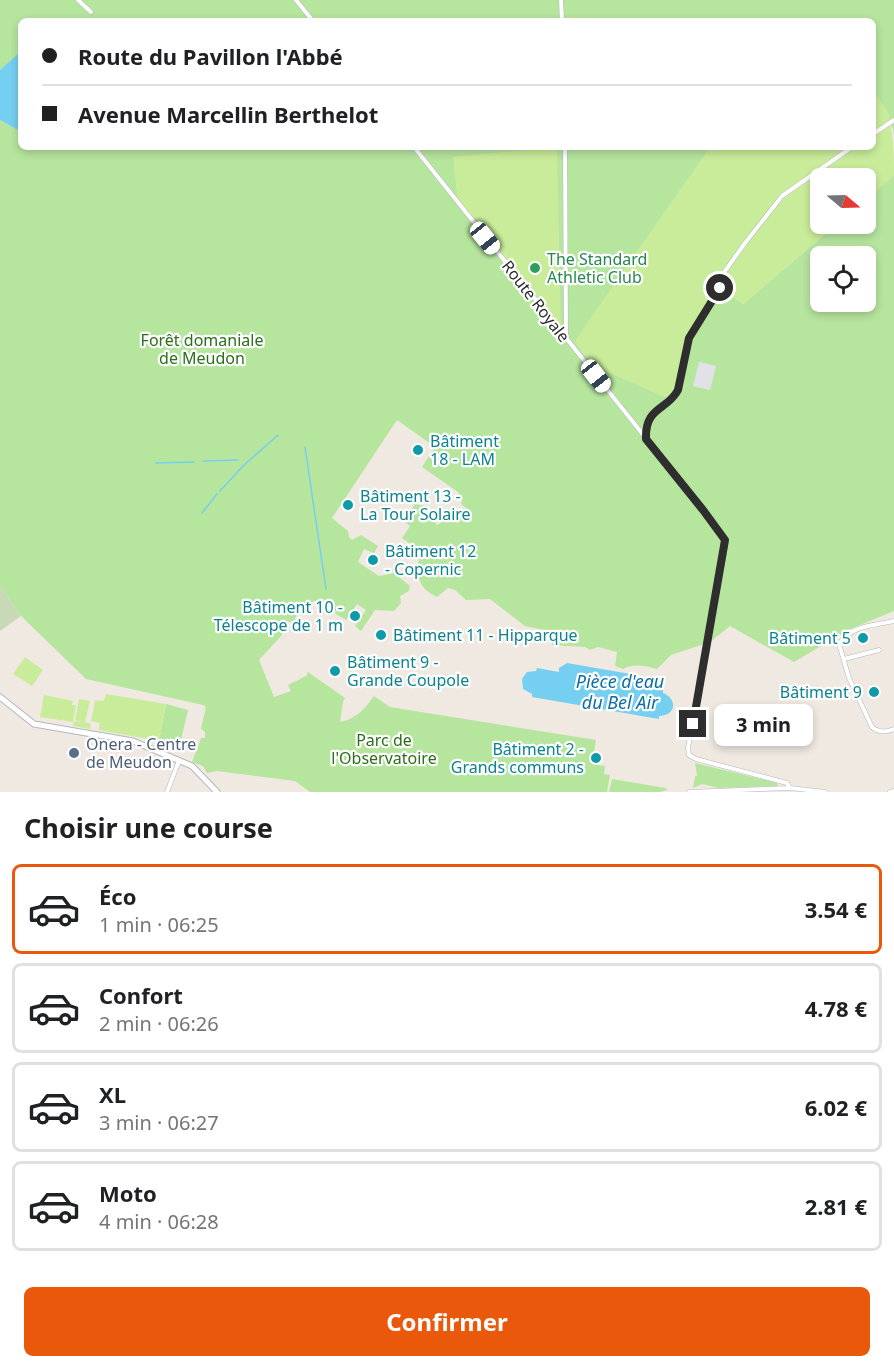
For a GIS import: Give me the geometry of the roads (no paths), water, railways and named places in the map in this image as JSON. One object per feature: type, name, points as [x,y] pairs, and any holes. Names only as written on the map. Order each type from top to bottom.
[{"type":"main road","points":[[0,697],[34,724],[133,741],[179,761],[197,770],[217,792]]},
{"type":"street","points":[[78,0],[91,12]]},
{"type":"street","points":[[296,0],[311,18]]},
{"type":"street","points":[[561,0],[562,18]]},
{"type":"street","points":[[876,132],[894,120]]},
{"type":"street","name":"Route Royale","points":[[416,150],[725,540],[688,748],[689,756],[787,783],[790,788]]},
{"type":"street","points":[[565,150],[566,340]]},
{"type":"street","points":[[646,439],[654,411],[675,396],[678,390],[689,338],[723,284],[725,271],[745,242],[782,196],[848,150]]},
{"type":"street","points":[[894,621],[854,629],[845,635],[839,644],[849,678],[872,727],[876,731],[886,732],[894,729]]},
{"type":"street","points":[[844,658],[879,650]]},
{"type":"street","points":[[167,792],[179,761]]},
{"type":"street","points":[[689,792],[790,788],[825,792]]},
{"type":"water","points":[[18,54],[18,130],[0,120],[0,70]]},
{"type":"water","name":"Pièce d'eau du Bel Air","points":[[567,663],[636,675],[642,682],[642,686],[663,690],[663,693],[673,703],[672,710],[659,716],[659,719],[532,697],[532,694],[523,689],[522,679],[527,672],[536,671],[537,668],[559,672],[559,668]]},
{"type":"waterway","points":[[220,491],[243,466],[278,435]]},
{"type":"waterway","points":[[305,447],[326,589]]},
{"type":"waterway","points":[[203,461],[238,460]]},
{"type":"waterway","points":[[156,463],[194,462]]},
{"type":"waterway","points":[[202,513],[217,494]]},
{"type":"place","name":"The Standard Athletic Club","points":[[535,268]]},
{"type":"place","name":"Bâtiment 18 - LAM","points":[[418,450]]},
{"type":"place","name":"Bâtiment 13 - La Tour Solaire","points":[[348,505]]},
{"type":"place","name":"Bâtiment 12 - Copernic","points":[[373,560]]},
{"type":"place","name":"Bâtiment 10 - Télescope de 1 m","points":[[355,616]]},
{"type":"place","name":"Bâtiment 11 - Hipparque","points":[[381,635]]},
{"type":"place","name":"Bâtiment 5","points":[[863,638]]},
{"type":"place","name":"Bâtiment 9 - Grande Coupole","points":[[335,671]]},
{"type":"place","name":"Bâtiment 9","points":[[874,692]]},
{"type":"place","name":"Onera - Centre de Meudon","points":[[74,753]]},
{"type":"place","name":"Bâtiment 2 - Grands communs","points":[[596,758]]},
{"type":"park label","name":"Forêt domaniale de Meudon","points":[[202,349]]},
{"type":"park label","name":"Parc de l'Observatoire","points":[[384,749]]}]
